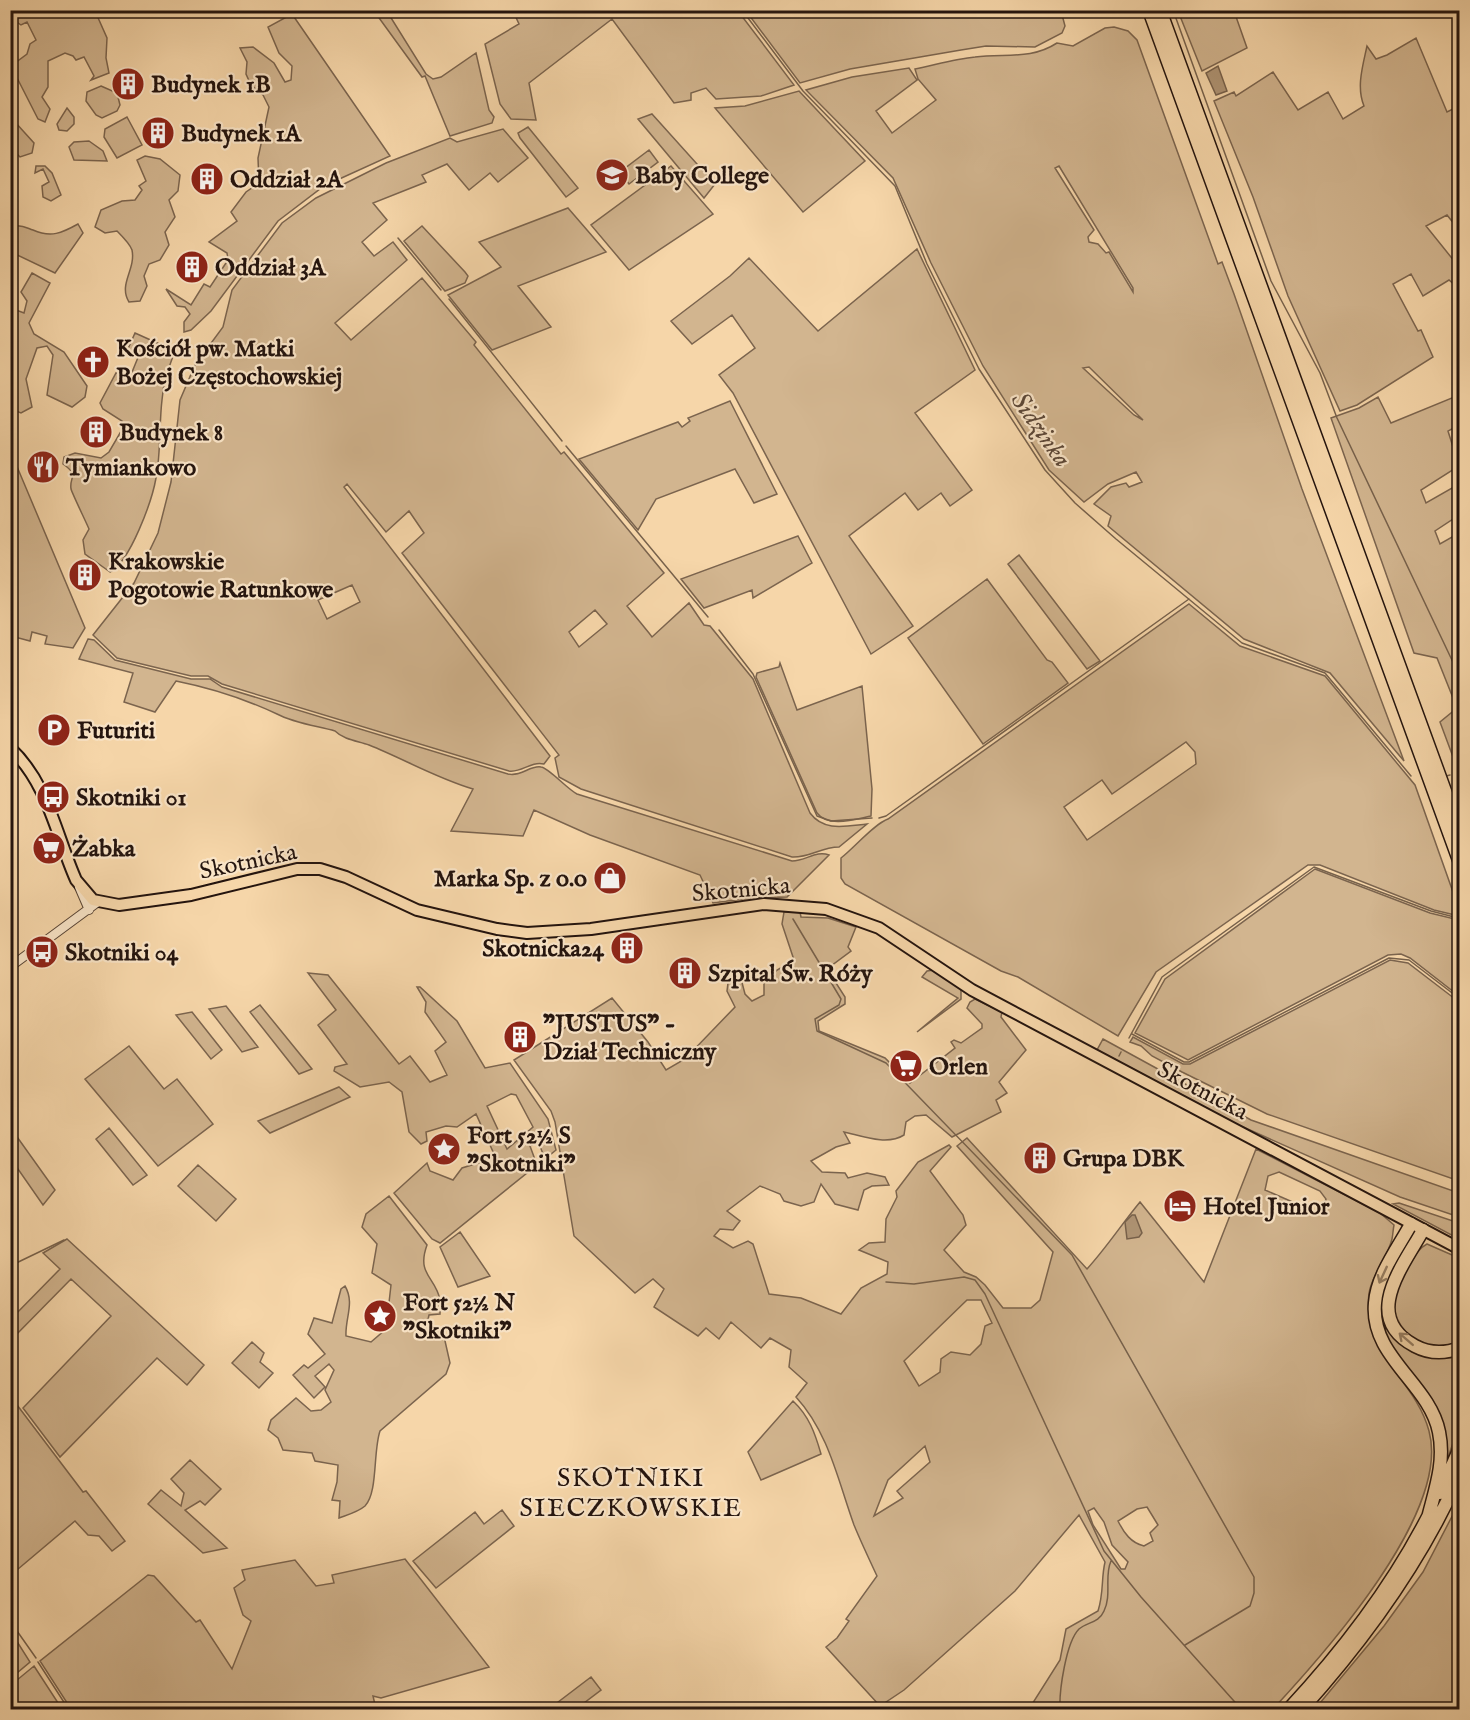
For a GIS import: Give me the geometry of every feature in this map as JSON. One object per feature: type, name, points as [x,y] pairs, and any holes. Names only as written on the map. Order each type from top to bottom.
[{"type":"highway","points":[[1149,10],[1460,863]]},
{"type":"highway","points":[[1160,10],[1460,832]]},
{"type":"highway","points":[[1411,1224],[1380,1283],[1376,1297],[1375,1318],[1383,1343],[1423,1394],[1437,1422],[1440,1468],[1429,1514]]},
{"type":"highway","points":[[1423,1230],[1392,1284],[1389,1299],[1391,1320],[1401,1336],[1420,1349],[1442,1353],[1460,1348]]},
{"type":"highway","points":[[1288,1710],[1365,1618],[1403,1561],[1429,1514],[1460,1448]]},
{"type":"highway","points":[[1302,1710],[1380,1615],[1420,1552],[1460,1473]]},
{"type":"highway","points":[[1444,1506],[1460,1484]]},
{"type":"main road","points":[[10,748],[29,768],[42,790],[79,886],[92,905]]},
{"type":"main road","name":"Skotnicka","points":[[92,905],[119,905],[162,900],[285,872],[309,869],[332,872],[417,910],[515,932],[574,932],[764,904],[826,909],[879,927],[972,990],[1460,1249]]},
{"type":"street","points":[[10,968],[92,905]]},
{"type":"shaded area","points":[[11,10],[95,11],[107,38],[106,58],[109,73],[91,80],[94,76],[84,57],[76,60],[65,53],[48,61],[48,87],[42,97],[50,109],[45,122],[38,119],[11,66],[27,54],[30,44],[36,40],[27,22],[21,25],[11,18]]},
{"type":"shaded area","points":[[374,11],[388,13],[426,74],[433,79],[441,77],[476,53],[489,110],[494,117],[492,123],[450,136],[425,76],[422,77]]},
{"type":"shaded area","points":[[513,11],[738,11],[794,85],[761,96],[716,99],[706,88],[691,93],[691,100],[674,103],[612,19],[529,83],[536,120],[511,119],[500,104],[485,44],[519,24]]},
{"type":"shaded area","points":[[746,11],[1061,11],[1065,26],[1062,33],[1035,47],[986,46],[850,69],[800,83]]},
{"type":"shaded area","points":[[1178,11],[1234,11],[1247,48],[1202,71]]},
{"type":"shaded area","points":[[292,14],[390,156],[324,186],[278,221],[211,311],[191,330],[184,332],[184,322],[190,314],[185,307],[177,306],[166,289],[191,305],[204,284],[210,287],[228,260],[227,253],[209,242],[237,221],[231,212],[246,192],[259,183],[258,158],[269,107],[263,95],[251,85],[246,74],[247,62],[240,48],[253,47],[274,63],[285,82],[291,80],[292,66],[279,53],[268,27]]},
{"type":"shaded area","points":[[1114,27],[1128,31],[1137,40],[1218,264],[1222,262],[1234,294],[1302,489],[1404,761],[1330,673],[1244,639],[1108,526],[1111,516],[1094,504],[1111,487],[1126,483],[1129,487],[1142,482],[1136,472],[1108,484],[1084,502],[1049,470],[983,366],[931,263],[893,178],[806,90],[852,77],[909,68],[917,80],[876,111],[892,133],[936,100],[918,79],[915,69],[968,58],[1028,54],[1057,43],[1073,46],[1105,28]],"holes":[[[1059,166],[1133,288],[1133,292],[1109,252],[1106,253],[1098,244],[1089,242],[1088,237],[1094,230],[1055,168]],[[1089,367],[1143,420],[1134,415],[1083,368]]]},
{"type":"shaded area","points":[[1416,38],[1447,112],[1459,106],[1459,230],[1447,215],[1426,226],[1459,267],[1459,285],[1457,287],[1449,280],[1423,296],[1411,274],[1393,284],[1418,331],[1421,330],[1433,357],[1357,405],[1340,411],[1288,296],[1253,197],[1214,101],[1234,92],[1236,96],[1273,72],[1298,110],[1328,92],[1343,119],[1364,106],[1360,84],[1367,46],[1376,59]]},
{"type":"shaded area","points":[[1218,66],[1227,91],[1216,95],[1206,73]]},
{"type":"shaded area","points":[[101,86],[117,93],[120,105],[117,111],[102,118],[96,115],[86,101],[87,92]]},
{"type":"shaded area","points":[[799,91],[865,161],[803,212],[715,108],[745,106]]},
{"type":"shaded area","points":[[11,93],[17,106],[15,122],[34,143],[32,153],[20,157],[11,148]]},
{"type":"shaded area","points":[[67,108],[74,117],[74,124],[67,131],[59,130],[57,124]]},
{"type":"shaded area","points":[[652,114],[715,184],[704,198],[638,119]]},
{"type":"shaded area","points":[[127,117],[142,145],[117,158],[104,137],[105,129]]},
{"type":"shaded area","points":[[528,127],[578,188],[566,197],[520,138],[518,133]]},
{"type":"shaded area","points":[[503,129],[528,158],[498,182],[490,173],[469,190],[447,164],[422,175],[426,182],[373,203],[387,220],[362,242],[374,256],[393,242],[407,260],[335,323],[351,340],[422,278],[476,342],[474,345],[561,454],[564,452],[664,573],[627,606],[652,637],[689,603],[704,625],[710,626],[753,679],[810,813],[822,823],[829,825],[867,824],[839,847],[792,857],[581,789],[559,777],[555,758],[559,755],[402,553],[424,533],[409,511],[386,532],[347,484],[344,487],[550,756],[544,764],[534,764],[509,771],[222,684],[208,676],[191,676],[117,658],[93,635],[134,583],[158,533],[171,482],[180,400],[195,365],[223,327],[232,290],[282,223],[316,198],[386,163],[450,138],[457,142]],"holes":[[[352,585],[360,602],[327,619],[318,600]],[[595,610],[607,624],[579,647],[569,632]]]},
{"type":"shaded area","points":[[89,141],[103,151],[107,161],[74,160],[69,147],[74,142]]},
{"type":"shaded area","points":[[649,150],[658,162],[629,184],[620,172]]},
{"type":"shaded area","points":[[145,156],[160,159],[180,175],[178,191],[169,200],[175,217],[165,232],[169,245],[160,260],[149,264],[144,276],[147,286],[140,301],[129,302],[125,289],[132,264],[132,250],[117,231],[105,233],[95,227],[101,210],[122,201],[135,200],[142,190],[139,186],[146,181],[137,160]]},
{"type":"shaded area","points":[[36,166],[45,166],[52,173],[61,195],[51,201],[43,197],[42,186],[49,182],[43,169],[35,173]]},
{"type":"shaded area","points":[[671,166],[713,214],[629,270],[591,225]]},
{"type":"shaded area","points":[[568,208],[606,252],[518,286],[551,327],[492,350],[448,295],[501,267],[479,242]]},
{"type":"shaded area","points":[[78,224],[83,233],[55,273],[11,252],[15,226],[51,234]]},
{"type":"shaded area","points":[[422,226],[465,272],[468,276],[465,283],[445,291],[404,241]]},
{"type":"shaded area","points":[[917,249],[975,370],[915,413],[972,490],[950,506],[941,493],[918,510],[905,493],[849,536],[913,626],[871,654],[733,393],[719,375],[755,348],[732,315],[692,344],[671,321],[730,276],[749,258],[818,331]]},
{"type":"shaded area","points":[[32,273],[50,283],[29,323],[34,334],[64,352],[87,386],[85,397],[72,407],[47,395],[53,355],[47,346],[37,348],[26,379],[32,407],[21,413],[11,409],[11,308],[24,313],[27,301],[21,292]]},
{"type":"shaded area","points":[[135,333],[175,351],[163,393],[159,459],[154,488],[132,544],[118,566],[110,572],[85,554],[83,540],[89,529],[71,489],[73,476],[71,471],[63,464],[64,457],[75,453],[101,458],[109,452],[123,428],[122,421],[103,409],[100,403],[116,373],[130,377],[139,355],[127,351]]},
{"type":"shaded area","points":[[1459,395],[1459,425],[1448,431],[1459,466],[1421,490],[1426,503],[1459,484],[1459,515],[1435,531],[1440,544],[1459,533],[1459,773],[1440,722],[1457,708],[1437,658],[1414,653],[1331,418],[1359,408],[1378,397],[1391,423]]},
{"type":"shaded area","points":[[730,401],[777,494],[754,503],[735,469],[656,499],[638,530],[579,459],[678,422],[682,427],[690,421],[688,418]]},
{"type":"shaded area","points":[[10,450],[85,628],[73,648],[45,644],[47,636],[32,632],[30,641],[11,636]]},
{"type":"shaded area","points":[[798,536],[812,563],[753,598],[752,590],[704,608],[681,579]]},
{"type":"shaded area","points":[[1019,555],[1100,661],[1087,669],[1008,564]]},
{"type":"shaded area","points":[[987,579],[1047,660],[1052,662],[1068,683],[983,744],[908,638]]},
{"type":"shaded area","points":[[1189,604],[1240,646],[1325,676],[1415,785],[1459,909],[1459,916],[1434,910],[1320,865],[1308,865],[1156,972],[1118,1036],[1018,977],[1001,971],[845,884],[841,878],[841,858],[888,819]],"holes":[[[1186,742],[1195,752],[1196,764],[1087,840],[1064,807],[1102,780],[1112,794]]]},
{"type":"shaded area","points":[[88,639],[94,640],[115,660],[191,679],[210,679],[222,687],[508,774],[517,774],[541,767],[577,794],[792,861],[820,854],[829,855],[787,897],[750,898],[713,903],[700,875],[590,835],[534,810],[523,836],[451,831],[473,789],[347,738],[335,731],[291,720],[240,699],[202,687],[176,681],[155,712],[124,702],[133,673],[79,659]]},
{"type":"shaded area","points":[[780,663],[797,710],[862,686],[872,789],[871,816],[835,821],[822,818],[817,813],[756,677],[757,673],[779,667]]},
{"type":"shaded area","points":[[1315,869],[1430,913],[1459,920],[1459,996],[1410,958],[1401,954],[1388,955],[1188,1060],[1135,1033],[1165,979]]},
{"type":"shaded area","points":[[784,912],[800,912],[801,917],[828,918],[856,927],[848,947],[851,951],[827,969],[845,997],[845,1004],[818,1021],[819,1031],[885,1058],[910,1083],[955,1048],[951,1042],[954,1040],[961,1043],[982,1028],[982,1024],[967,1008],[975,999],[1002,1012],[1001,1017],[1026,1050],[999,1082],[1007,1093],[996,1100],[1001,1112],[952,1137],[926,1115],[915,1116],[906,1122],[904,1135],[890,1140],[844,1132],[850,1143],[836,1147],[811,1161],[822,1172],[845,1173],[848,1178],[867,1173],[885,1177],[889,1185],[872,1186],[864,1190],[858,1210],[835,1204],[821,1184],[814,1202],[801,1206],[784,1201],[780,1194],[760,1186],[727,1211],[740,1221],[733,1230],[720,1229],[714,1236],[733,1248],[748,1241],[753,1244],[769,1294],[801,1298],[841,1314],[861,1288],[887,1274],[888,1262],[859,1250],[869,1243],[885,1242],[886,1219],[897,1197],[896,1191],[918,1162],[949,1145],[951,1147],[930,1171],[963,1215],[966,1225],[944,1250],[964,1272],[976,1277],[985,1285],[1003,1308],[1031,1308],[1040,1300],[1053,1252],[957,1146],[967,1138],[1087,1269],[1140,1202],[1204,1282],[1256,1149],[1380,1213],[1394,1225],[1390,1246],[1369,1293],[1369,1315],[1373,1333],[1381,1350],[1422,1412],[1429,1431],[1431,1464],[1421,1501],[1403,1540],[1379,1579],[1351,1618],[1273,1709],[1029,1709],[1060,1660],[1066,1629],[1098,1611],[1100,1604],[1105,1562],[1079,1515],[1015,1591],[904,1690],[880,1706],[826,1647],[837,1638],[849,1621],[846,1619],[877,1576],[854,1525],[825,1442],[817,1426],[796,1397],[807,1383],[789,1367],[791,1350],[770,1338],[761,1348],[731,1322],[719,1339],[706,1328],[698,1336],[654,1307],[664,1289],[653,1279],[635,1293],[574,1236],[555,1122],[551,1111],[514,1060],[612,998],[648,1042],[666,1070],[685,1059],[735,1007],[727,991],[728,983],[740,975],[745,994],[752,1001],[764,995],[764,978],[794,960],[782,924]],"holes":[[[1279,1172],[1320,1191],[1326,1199],[1320,1214],[1265,1190],[1268,1176]],[[967,1300],[981,1300],[992,1323],[985,1326],[981,1344],[970,1355],[951,1352],[941,1359],[940,1372],[919,1386],[904,1361]],[[925,1446],[930,1462],[897,1491],[903,1498],[874,1516],[888,1480]],[[1147,1507],[1158,1525],[1150,1533],[1153,1541],[1144,1546],[1135,1543],[1118,1521],[1137,1509]],[[1094,1508],[1104,1522],[1112,1545],[1128,1562],[1125,1569],[1121,1569],[1093,1525],[1088,1511]]]},
{"type":"shaded area","points":[[1390,960],[1408,963],[1459,1002],[1459,1181],[1267,1114],[1182,1072],[1152,1056],[1141,1046],[1130,1042],[1133,1037],[1183,1064],[1190,1064]]},
{"type":"shaded area","points":[[934,970],[961,989],[961,999],[917,1032],[958,998],[922,977],[927,971]]},
{"type":"shaded area","points":[[308,973],[328,975],[399,1064],[410,1056],[430,1082],[447,1075],[435,1051],[446,1042],[425,1012],[426,1002],[417,987],[420,987],[457,1021],[485,1068],[510,1063],[548,1119],[556,1150],[545,1159],[538,1141],[530,1146],[537,1165],[440,1243],[432,1239],[394,1193],[427,1163],[430,1171],[453,1180],[462,1168],[491,1159],[494,1154],[476,1114],[457,1127],[446,1126],[426,1132],[427,1141],[421,1144],[409,1132],[402,1092],[389,1082],[360,1087],[334,1071],[335,1067],[347,1064],[318,1025],[336,1010]],"holes":[[[511,1094],[516,1095],[533,1127],[507,1149],[487,1106]]]},
{"type":"shaded area","points":[[260,1005],[312,1069],[299,1074],[250,1012]]},
{"type":"shaded area","points":[[226,1006],[258,1047],[242,1052],[209,1009]]},
{"type":"shaded area","points":[[192,1012],[222,1050],[211,1059],[176,1015]]},
{"type":"shaded area","points":[[1103,1039],[1251,1120],[1459,1193],[1459,1217],[1400,1197],[1232,1122],[1097,1050]]},
{"type":"shaded area","points":[[129,1046],[164,1089],[177,1079],[213,1124],[158,1166],[85,1079]]},
{"type":"shaded area","points":[[339,1087],[350,1097],[270,1133],[258,1121]]},
{"type":"shaded area","points":[[10,1127],[55,1190],[43,1205],[11,1159]]},
{"type":"shaded area","points":[[109,1128],[147,1175],[133,1185],[96,1139]]},
{"type":"shaded area","points":[[198,1165],[236,1199],[216,1221],[178,1186]]},
{"type":"shaded area","points":[[389,1196],[427,1245],[424,1255],[425,1270],[438,1292],[440,1314],[429,1315],[425,1333],[443,1332],[450,1363],[446,1374],[380,1431],[374,1482],[369,1500],[359,1510],[339,1518],[340,1501],[332,1500],[337,1482],[338,1465],[315,1461],[312,1453],[283,1450],[278,1438],[268,1430],[271,1420],[296,1398],[311,1411],[321,1410],[331,1402],[325,1390],[334,1370],[329,1364],[315,1376],[325,1387],[314,1398],[293,1375],[304,1365],[308,1368],[325,1354],[308,1334],[314,1318],[332,1323],[341,1289],[345,1286],[349,1298],[346,1336],[371,1342],[386,1329],[391,1285],[372,1273],[377,1244],[362,1227],[366,1214]]},
{"type":"shaded area","points":[[1399,1203],[1459,1223],[1459,1239],[1393,1204]]},
{"type":"shaded area","points":[[1135,1215],[1142,1233],[1139,1237],[1127,1239],[1125,1222]]},
{"type":"shaded area","points":[[460,1232],[490,1276],[458,1287],[440,1247]]},
{"type":"shaded area","points":[[67,1239],[204,1365],[187,1385],[157,1358],[60,1457],[23,1408],[111,1316],[71,1279],[11,1340],[10,1320],[60,1269],[43,1253]]},
{"type":"shaded area","points":[[1427,1244],[1459,1258],[1459,1342],[1448,1346],[1426,1345],[1416,1340],[1400,1324],[1396,1314],[1394,1298],[1398,1285],[1420,1249]]},
{"type":"shaded area","points":[[1401,1249],[1406,1251],[1385,1295],[1407,1346],[1459,1353],[1459,1426],[1446,1463],[1442,1426],[1435,1405],[1396,1354],[1380,1326],[1378,1311],[1380,1294]]},
{"type":"shaded area","points":[[252,1342],[264,1353],[260,1362],[273,1373],[259,1388],[232,1363]]},
{"type":"shaded area","points":[[11,1397],[83,1492],[86,1491],[125,1541],[112,1551],[99,1536],[88,1535],[75,1521],[11,1575]]},
{"type":"shaded area","points":[[793,1401],[811,1425],[821,1454],[761,1480],[748,1452]]},
{"type":"shaded area","points":[[190,1460],[221,1489],[205,1505],[200,1501],[185,1510],[227,1548],[203,1553],[148,1504],[161,1490],[181,1506],[184,1493],[171,1479]]},
{"type":"shaded area","points":[[1459,1503],[1459,1628],[1453,1633],[1459,1643],[1459,1709],[1315,1709],[1384,1626],[1423,1572]]},
{"type":"shaded area","points":[[502,1510],[514,1526],[436,1588],[413,1561],[475,1512],[484,1524]]},
{"type":"shaded area","points":[[405,1559],[489,1667],[381,1698],[373,1696],[376,1709],[71,1709],[40,1661],[148,1575],[154,1576],[196,1622],[200,1620],[232,1669],[251,1621],[243,1615],[234,1588],[245,1580],[242,1570],[295,1560],[316,1586],[334,1583],[332,1575]]},
{"type":"shaded area","points":[[11,1632],[30,1662],[10,1678]]},
{"type":"shaded area","points":[[34,1666],[62,1709],[11,1709],[11,1685]]},
{"type":"shaded area","points":[[591,1677],[601,1690],[576,1709],[549,1709]]},
{"type":"waterway","name":"Sidzinka","points":[[742,10],[803,91],[895,186],[927,264],[979,369],[1045,470],[1075,503],[1242,643],[1325,673],[1411,776]]},
{"type":"waterway","points":[[1173,10],[1271,281],[1320,373],[1337,418],[1460,677]]},
{"type":"waterway","points":[[398,238],[441,290]]},
{"type":"waterway","points":[[449,299],[562,441]]},
{"type":"waterway","points":[[566,446],[708,617]]},
{"type":"waterway","points":[[879,818],[886,816],[1189,599]]},
{"type":"waterway","points":[[719,630],[753,674],[817,816],[831,821],[872,818]]},
{"type":"waterway","name":"Sidzinka","points":[[1446,776],[1450,775]]},
{"type":"waterway","points":[[1129,1038],[1162,977],[1314,867],[1431,911],[1458,918]]},
{"type":"waterway","points":[[793,919],[841,999],[839,1005],[815,1019],[817,1031],[886,1063],[1072,1255],[1254,1577],[1254,1593],[1250,1606],[1185,1645]]},
{"type":"waterway","points":[[1132,1034],[1184,1062],[1189,1062],[1389,958],[1409,960],[1460,999]]},
{"type":"waterway","points":[[1119,1056],[1121,1052]]},
{"type":"waterway","points":[[10,1266],[64,1240]]},
{"type":"waterway","points":[[886,1282],[914,1284],[964,1277],[975,1280],[985,1294],[1104,1551],[1141,1597],[1242,1710]]},
{"type":"waterway","points":[[1060,1710],[1062,1679],[1070,1644],[1079,1629],[1099,1618],[1104,1611],[1111,1561]]},
{"type":"waterway","points":[[10,1621],[36,1658]]},
{"type":"waterway","points":[[38,1662],[69,1710]]},
{"type":"place","name":"Budynek 1B","points":[[128,84]]},
{"type":"place","name":"Budynek 1A","points":[[158,133]]},
{"type":"place","name":"Baby College","points":[[612,175]]},
{"type":"place","name":"Oddział 2A","points":[[207,179]]},
{"type":"place","name":"Oddział 3A","points":[[192,267]]},
{"type":"place","name":"Kościół pw. Matki Bożej Częstochowskiej","points":[[93,362]]},
{"type":"place","name":"Budynek 8","points":[[96,432]]},
{"type":"place","name":"Tymiankowo","points":[[43,467]]},
{"type":"place","name":"Krakowskie Pogotowie Ratunkowe","points":[[85,575]]},
{"type":"place","name":"Futuriti","points":[[54,730]]},
{"type":"place","name":"Skotniki 01","points":[[53,797]]},
{"type":"place","name":"Żabka","points":[[49,848]]},
{"type":"place","name":"Marka Sp. z o.o","points":[[610,878]]},
{"type":"place","name":"Skotnicka24","points":[[627,948]]},
{"type":"place","name":"Skotniki 04","points":[[42,952]]},
{"type":"place","name":"Szpital Św. Róży","points":[[685,973]]},
{"type":"place","name":"\"JUSTUS\" - Dział Techniczny","points":[[520,1037]]},
{"type":"place","name":"Orlen","points":[[906,1066]]},
{"type":"place","name":"Fort 52½ S \"Skotniki\"","points":[[444,1149]]},
{"type":"place","name":"Grupa DBK","points":[[1040,1158]]},
{"type":"place","name":"Hotel Junior","points":[[1180,1206]]},
{"type":"place","name":"Fort 52½ N \"Skotniki\"","points":[[380,1316]]},
{"type":"district","name":"SKOTNIKI SIECZKOWSKIE","points":[[631,1492]]}]
